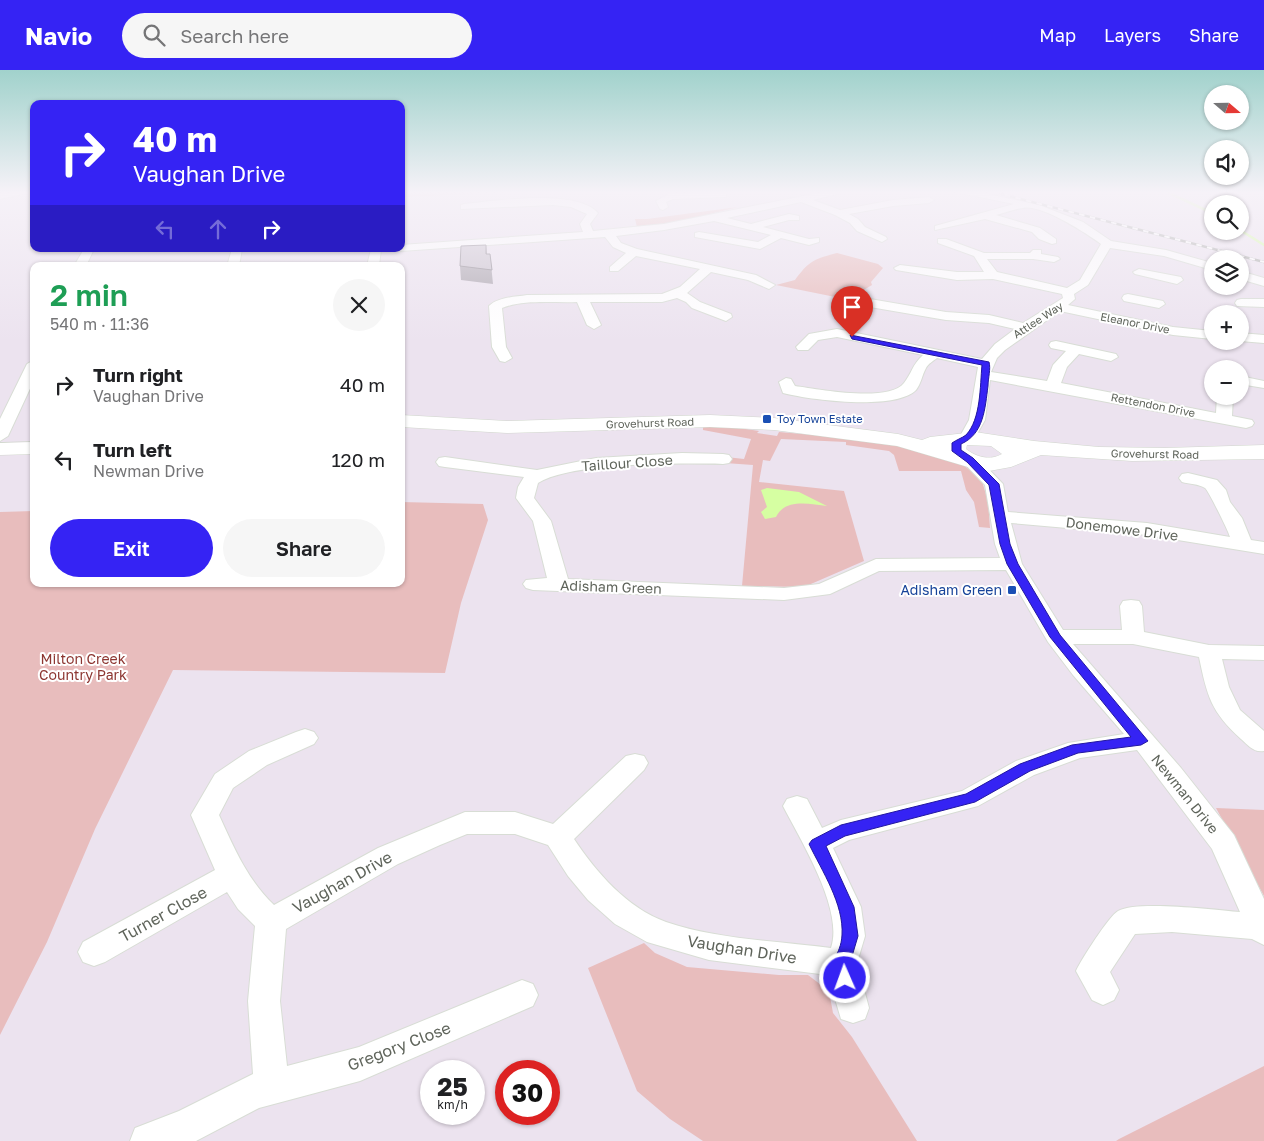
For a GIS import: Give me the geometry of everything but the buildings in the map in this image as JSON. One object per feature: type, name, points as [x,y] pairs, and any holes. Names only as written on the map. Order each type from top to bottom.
[{"type":"street","points":[[405,248],[488,242]]},
{"type":"street","points":[[615,242],[617,245],[634,252],[752,277],[769,285]]},
{"type":"street","points":[[738,242],[760,246],[767,242]]},
{"type":"street","points":[[945,242],[975,251],[980,256],[984,266],[994,275]]},
{"type":"street","points":[[1105,242],[1108,244],[1144,248],[1204,265]]},
{"type":"street","name":"Attlee Way","points":[[985,370],[1002,344],[1059,307],[1069,299],[1068,292],[1082,286],[1095,266],[1104,246],[1108,244]]},
{"type":"street","points":[[614,269],[634,252]]},
{"type":"street","points":[[980,256],[1035,254],[1054,260]]},
{"type":"street","points":[[914,269],[928,258]]},
{"type":"street","points":[[1154,274],[1155,268],[1186,259]]},
{"type":"street","points":[[505,358],[500,346],[495,306],[505,302],[527,299],[662,298],[678,294],[690,288],[698,276],[709,268]]},
{"type":"street","points":[[900,268],[957,276],[994,275],[1068,292]]},
{"type":"street","points":[[1140,272],[1177,280]]},
{"type":"street","points":[[1249,278],[1264,282]]},
{"type":"street","points":[[678,294],[690,299],[696,305],[726,317]]},
{"type":"street","points":[[1128,298],[1159,304]]},
{"type":"street","points":[[583,299],[584,306],[593,318],[594,325]]},
{"type":"street","points":[[1127,321],[1142,301]]},
{"type":"street","points":[[1241,303],[1264,302]]},
{"type":"street","points":[[856,303],[870,303],[953,316],[975,314],[1028,328]]},
{"type":"street","name":"Eleanor Drive","points":[[1059,307],[1173,331],[1204,334]]},
{"type":"street","name":"Rettendon Drive","points":[[825,344],[806,344],[822,335],[837,333],[1052,386],[1246,423]]},
{"type":"street","points":[[1249,338],[1264,339]]},
{"type":"street","points":[[1056,345],[1111,357]]},
{"type":"street","points":[[1052,386],[1060,365],[1076,350]]},
{"type":"street","points":[[787,389],[841,396],[895,395],[910,387],[920,365],[932,355]]},
{"type":"street","points":[[985,370],[980,413],[965,449],[994,484]]},
{"type":"street","points":[[0,436],[30,377]]},
{"type":"street","points":[[1249,381],[1260,385]]},
{"type":"street","points":[[1079,407],[1082,392]]},
{"type":"street","points":[[1224,419],[1225,405]]},
{"type":"street","points":[[980,413],[986,426],[1005,451],[994,484]]},
{"type":"street","name":"Grovehurst Road","points":[[405,421],[507,428],[737,422],[818,429],[965,449],[989,464],[1005,451],[1045,450],[1158,456],[1264,452]]},
{"type":"street","points":[[0,449],[30,448]]},
{"type":"street","name":"Taillour Close","points":[[533,478],[557,470],[587,465],[672,459],[723,459]]},
{"type":"street","points":[[456,468],[530,473],[533,478],[526,488],[525,498],[542,521],[559,585]]},
{"type":"street","points":[[1188,478],[1211,484],[1217,490],[1221,503],[1233,518],[1244,545]]},
{"type":"street","name":"Newman Drive","points":[[994,484],[1005,544],[1012,564],[1056,637],[1141,741],[1172,775],[1224,843],[1263,930]]},
{"type":"street","name":"Donemowe Drive","points":[[1000,517],[1147,529],[1264,548]]},
{"type":"street","name":"Adisham Green","points":[[533,584],[715,590],[744,594],[784,594],[823,590],[876,565],[1012,564]]},
{"type":"street","points":[[1132,606],[1133,637]]},
{"type":"street","points":[[1056,637],[1133,637],[1209,652],[1264,652]]},
{"type":"street","points":[[1209,652],[1217,687],[1230,715],[1261,743]]},
{"type":"street","points":[[272,1088],[264,1001],[271,922],[249,900],[232,875],[205,815],[224,782],[258,758],[305,738]]},
{"type":"street","points":[[817,844],[841,831],[970,799],[1025,768],[1077,749],[1141,741]]},
{"type":"street","points":[[558,837],[635,763]]},
{"type":"street","points":[[797,806],[846,907],[850,936],[841,963],[853,1008]]},
{"type":"street","name":"Vaughan Drive","points":[[271,922],[388,856],[465,823],[515,823],[558,837],[578,868],[598,891],[626,915],[658,933],[709,946],[841,963]]},
{"type":"street","name":"Turner Close","points":[[94,952],[232,875]]},
{"type":"street","points":[[1104,990],[1092,970],[1127,920],[1172,919],[1263,930]]},
{"type":"street","name":"Gregory Close","points":[[148,1141],[188,1126],[252,1092],[360,1064],[522,995]]},
{"type":"green space","points":[[837,253],[878,264],[883,268],[871,282],[872,285],[862,291],[865,300],[855,301],[776,285],[795,280],[813,262]]},
{"type":"green space","points":[[703,426],[726,426],[777,436],[779,432],[883,441],[963,465],[981,478],[988,501],[990,528],[979,527],[974,502],[966,490],[961,471],[899,471],[894,455],[889,451],[846,445],[846,442],[781,439],[770,461],[763,460],[759,482],[844,491],[864,561],[804,587],[742,586],[753,465],[725,463],[726,457],[744,459],[751,439],[703,430]]},
{"type":"green space","name":"Milton Creek Country Park","points":[[405,502],[483,504],[488,520],[461,603],[445,673],[173,670],[95,829],[47,942],[0,1035],[0,512],[30,511],[30,587],[405,587]]},
{"type":"green space","points":[[1216,808],[1264,810],[1264,896]]},
{"type":"green space","points":[[644,943],[655,953],[687,967],[779,975],[808,975],[829,991],[833,1013],[852,1037],[917,1141],[703,1141],[670,1119],[637,1091],[588,968]]},
{"type":"green space","points":[[1264,1066],[1264,1141],[1116,1141],[1119,1139]]},
{"type":"shaded area","points":[[767,488],[799,492],[827,506],[792,505],[785,507],[776,517],[765,519],[761,512],[767,507],[761,490]]},
{"type":"waterway","points":[[1259,242],[1264,245]]},
{"type":"railway","points":[[1187,242],[1264,262]]},
{"type":"place","name":"Toy Town Estate","points":[[767,419]]},
{"type":"place","name":"Adisham Green","points":[[1012,590]]},
{"type":"route","points":[[845,978],[841,963],[850,936],[846,907],[817,844],[841,831],[970,799],[1025,768],[1077,749],[1141,741],[1113,704],[1081,670],[1056,637],[1012,564],[1005,544],[994,484],[970,460],[964,458],[956,451],[955,446],[957,443],[967,438],[973,432],[980,413],[983,375],[986,364],[932,355],[852,337]]}]
